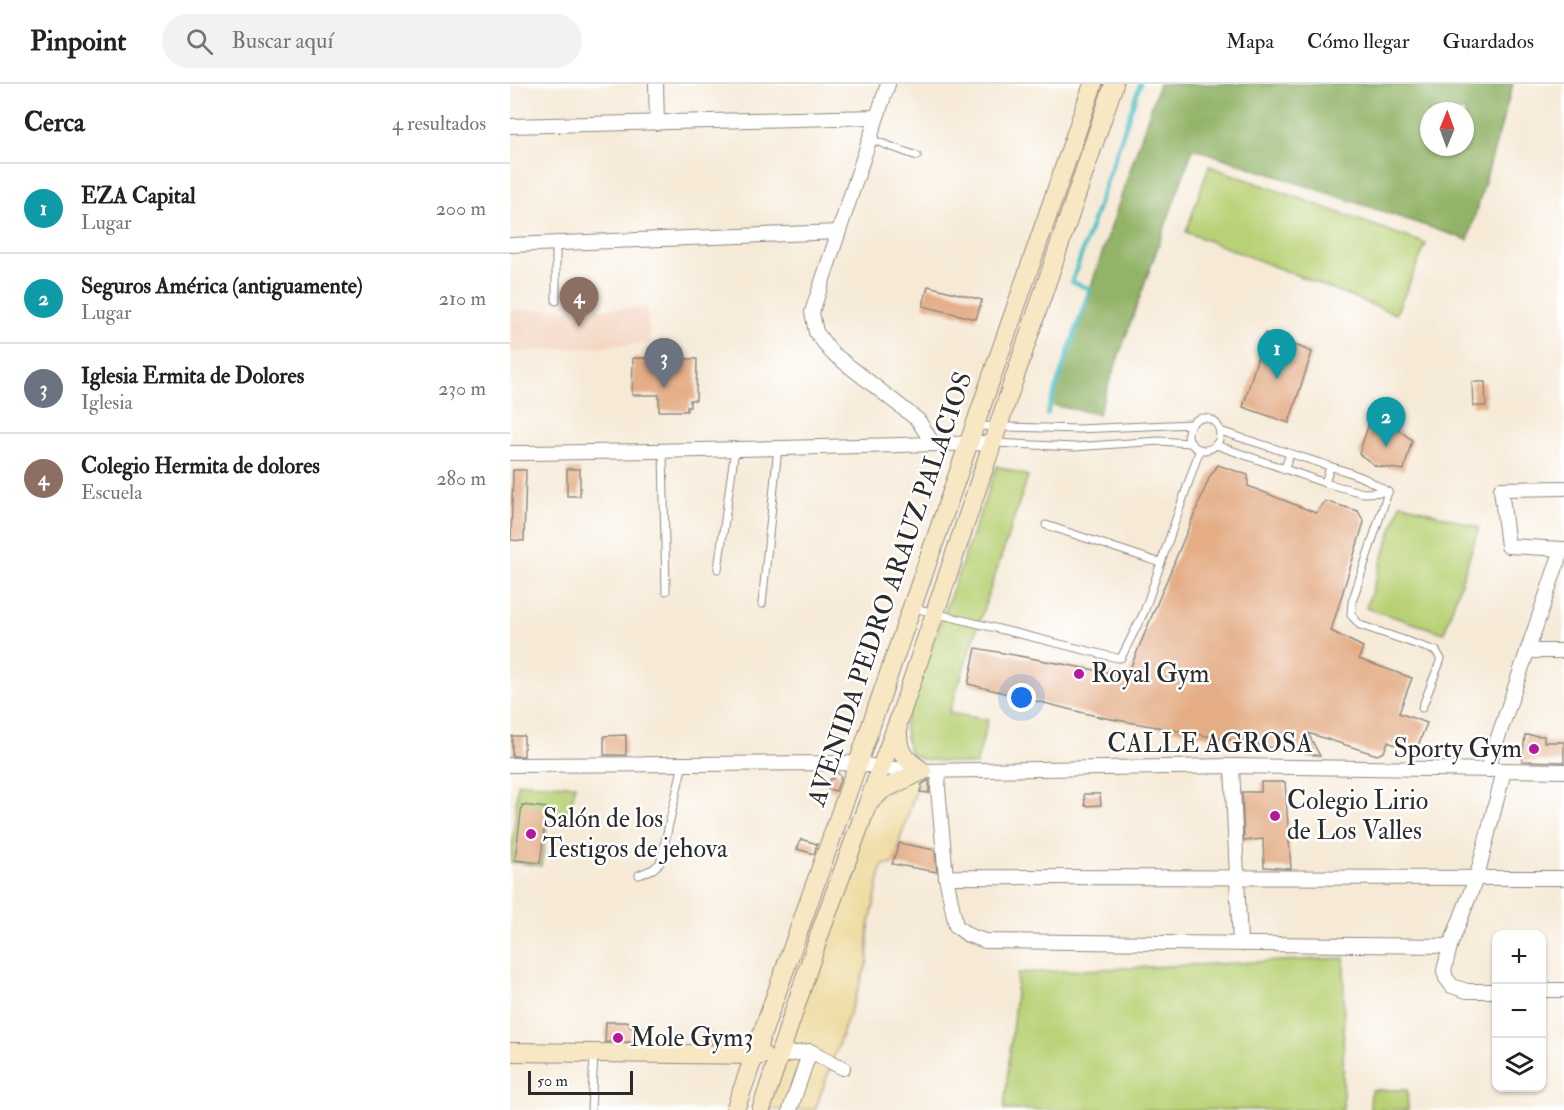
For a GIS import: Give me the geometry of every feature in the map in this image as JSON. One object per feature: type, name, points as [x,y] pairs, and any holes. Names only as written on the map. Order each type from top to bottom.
[{"type":"street","points":[[656,84],[657,123]]},
{"type":"street","points":[[888,84],[812,312],[816,332],[831,352],[918,420],[933,444]]},
{"type":"street","name":"AVENIDA PEDRO ARAUZ PALACIOS","points":[[735,1110],[799,924],[858,763],[1093,84]]},
{"type":"street","name":"AVENIDA PEDRO ARAUZ PALACIOS","points":[[761,1110],[820,933],[899,719],[1114,84]]},
{"type":"street","points":[[510,126],[876,117]]},
{"type":"street","points":[[1074,138],[1092,147]]},
{"type":"street","points":[[510,245],[838,232]]},
{"type":"street","points":[[1022,291],[1042,297]]},
{"type":"street","points":[[510,453],[663,452],[778,447],[967,444],[995,435]]},
{"type":"street","points":[[1486,770],[1563,549],[1508,546],[1501,489],[1564,488]]},
{"type":"street","points":[[1527,651],[1564,651]]},
{"type":"street","points":[[899,719],[898,745],[902,754],[930,771],[938,788],[946,878],[956,926],[985,941],[1450,945]]},
{"type":"street","name":"CALLE AGROSA","points":[[510,765],[858,763],[881,768],[930,771],[1232,766],[1564,771]]},
{"type":"street","points":[[1232,766],[1240,943]]},
{"type":"street","points":[[868,803],[882,790],[930,771]]},
{"type":"street","points":[[1492,991],[1467,991],[1452,986],[1444,971],[1450,945],[1477,876],[1504,771]]},
{"type":"street","points":[[946,878],[1477,876],[1564,878]]},
{"type":"street","points":[[799,924],[820,933]]},
{"type":"street","points":[[1546,990],[1564,990]]},
{"type":"street","points":[[510,1052],[780,1056],[810,1052],[843,1068]]},
{"type":"street","points":[[790,1110],[810,1052]]},
{"type":"lane","points":[[870,139],[917,156]]},
{"type":"lane","points":[[556,243],[556,301]]},
{"type":"lane","points":[[995,435],[1192,424],[1202,418],[1214,422],[1220,431],[1366,479],[1388,492]]},
{"type":"lane","points":[[1191,443],[1189,430],[1192,424]]},
{"type":"lane","points":[[974,426],[995,435],[1074,447],[1159,441],[1191,443],[1205,450],[1216,445],[1220,431]]},
{"type":"lane","points":[[1216,445],[1325,483],[1364,493],[1388,492]]},
{"type":"lane","points":[[1256,460],[1262,445]]},
{"type":"lane","points":[[762,604],[778,447]]},
{"type":"lane","points":[[718,569],[735,449]]},
{"type":"lane","points":[[911,607],[1119,658],[1124,655],[1144,612],[1200,449]]},
{"type":"lane","points":[[663,452],[666,591]]},
{"type":"lane","points":[[1284,470],[1290,454]]},
{"type":"lane","points":[[1325,483],[1330,467]]},
{"type":"lane","points":[[1388,492],[1352,602],[1351,615],[1360,625],[1436,651],[1441,659],[1422,708]]},
{"type":"lane","points":[[1046,525],[1161,563]]},
{"type":"lane","points":[[639,875],[660,863],[683,764]]},
{"type":"lane","points":[[591,1110],[594,1053]]},
{"type":"shaded area","points":[[647,308],[650,344],[510,352],[510,310]]},
{"type":"green space","points":[[1159,84],[1513,84],[1468,240],[1193,148],[1098,414],[1051,405]]},
{"type":"green space","points":[[1209,166],[1426,244],[1396,314],[1186,232]]},
{"type":"green space","points":[[997,466],[1028,476],[949,713],[988,720],[976,765],[922,759],[909,753],[904,725]]},
{"type":"green space","points":[[1401,503],[1479,528],[1444,633],[1366,608]]},
{"type":"green space","points":[[518,783],[575,785],[569,821],[548,817],[541,866],[511,862]]},
{"type":"green space","points":[[1344,958],[1343,1110],[1004,1110],[1018,973]]},
{"type":"green space","points":[[1371,1090],[1407,1090],[1408,1110],[1370,1110]]},
{"type":"sand","points":[[922,771],[899,843],[895,864],[882,865],[868,933],[868,961],[815,1110],[758,1110],[869,803]]},
{"type":"building","points":[[928,286],[982,300],[976,319],[923,306]]},
{"type":"building","points":[[1265,333],[1312,352],[1289,423],[1243,407]]},
{"type":"building","points":[[633,358],[697,359],[696,400],[690,400],[690,407],[687,407],[687,411],[659,411],[659,395],[632,395]]},
{"type":"building","points":[[1472,382],[1485,382],[1486,406],[1473,406]]},
{"type":"building","points":[[1369,423],[1392,425],[1412,440],[1404,470],[1376,466],[1359,454]]},
{"type":"building","points":[[1218,465],[1248,475],[1248,486],[1316,513],[1325,501],[1358,511],[1364,522],[1331,631],[1363,647],[1359,659],[1412,678],[1399,713],[1427,723],[1415,753],[1388,742],[1384,752],[1377,755],[1308,733],[1320,756],[1100,717],[968,684],[976,648],[1127,676],[1210,476]]},
{"type":"building","points":[[567,469],[580,469],[580,496],[567,496]]},
{"type":"building","points":[[513,470],[526,470],[524,541],[511,540]]},
{"type":"building","points":[[626,735],[626,755],[604,755],[604,736]]},
{"type":"building","points":[[1525,735],[1544,736],[1544,742],[1564,742],[1564,762],[1522,761]]},
{"type":"building","points":[[512,736],[524,736],[524,756],[512,756]]},
{"type":"building","points":[[833,772],[837,772],[841,777],[836,791],[828,789],[830,779],[833,779]]},
{"type":"building","points":[[929,780],[929,793],[920,792],[922,784]]},
{"type":"building","name":"Colegio Lirio de Los Valles","points":[[1261,782],[1285,782],[1291,869],[1264,867],[1263,839],[1244,841],[1242,792],[1261,792]]},
{"type":"building","points":[[1084,794],[1100,794],[1101,805],[1085,806]]},
{"type":"building","name":"Salón de los Testigos de jehova","points":[[522,805],[547,808],[540,863],[515,860]]},
{"type":"building","points":[[801,839],[817,844],[814,854],[797,849]]},
{"type":"building","points":[[899,843],[935,850],[937,872],[892,864]]},
{"type":"building","name":"Mole Gym3","points":[[606,1022],[630,1022],[630,1027],[642,1027],[642,1042],[605,1042]]},
{"type":"building","points":[[703,1033],[715,1034],[714,1043],[702,1043]]},
{"type":"waterway","points":[[1047,414],[1090,289],[1072,282],[1140,84]]},
{"type":"place","name":"Colegio Hermita de dolores","points":[[579,327]]},
{"type":"place","name":"EZA Capital","points":[[1277,379]]},
{"type":"place","name":"Iglesia Ermita de Dolores","points":[[664,388]]},
{"type":"place","name":"Seguros América (antiguamente)","points":[[1386,447]]},
{"type":"place","name":"Royal Gym","points":[[1079,674]]},
{"type":"place","name":"Sporty Gym","points":[[1534,749]]},
{"type":"place","name":"Colegio Lirio de Los Valles","points":[[1275,816]]},
{"type":"place","name":"Salón de los Testigos de jehova","points":[[531,834]]},
{"type":"place","name":"Mole Gym3","points":[[618,1038]]}]
